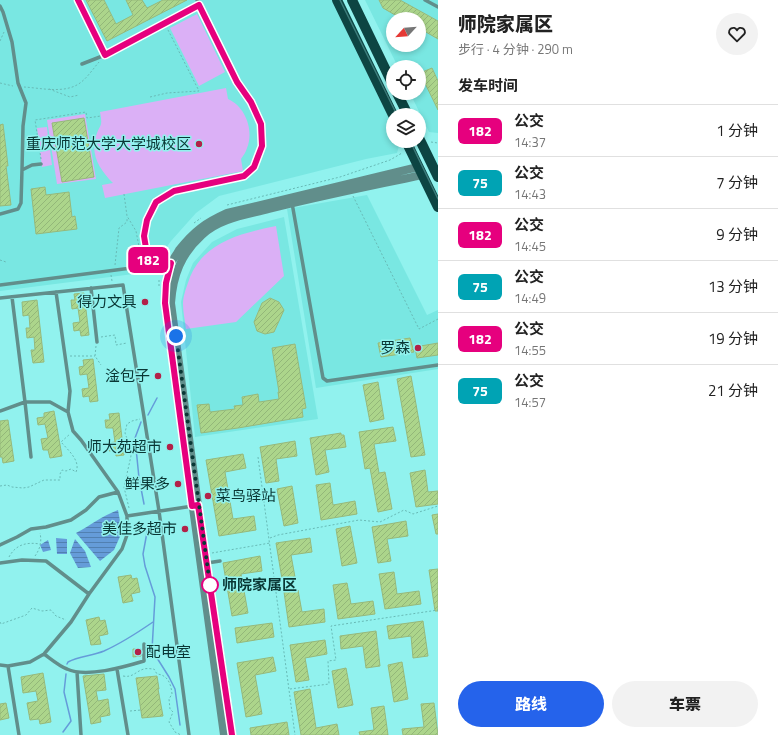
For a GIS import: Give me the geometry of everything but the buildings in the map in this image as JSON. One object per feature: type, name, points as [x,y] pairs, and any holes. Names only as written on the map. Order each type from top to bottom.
[{"type":"main road","points":[[337,0],[390,108]]},
{"type":"main road","points":[[352,0],[386,70]]},
{"type":"main road","points":[[409,148],[438,207]]},
{"type":"main road","points":[[420,171],[436,169],[424,148]]},
{"type":"street","points":[[224,735],[203,576],[171,303],[177,269],[191,247],[202,235],[214,226],[230,219],[292,200],[350,190],[420,171]]},
{"type":"street","points":[[232,735],[206,559],[195,506],[165,303],[166,283],[171,263],[186,241],[194,233],[212,220],[227,213],[420,171]]},
{"type":"lane","points":[[78,0],[105,55]]},
{"type":"lane","points":[[149,266],[144,236],[147,220],[156,202],[174,191],[244,176],[254,167],[262,146],[261,124],[251,102],[237,82],[197,0]]},
{"type":"lane","points":[[425,0],[438,7]]},
{"type":"lane","points":[[82,64],[105,55],[199,5]]},
{"type":"lane","points":[[0,6],[12,42],[19,87],[26,103],[23,126],[22,203],[18,209],[0,214]]},
{"type":"lane","points":[[22,170],[32,165],[41,164]]},
{"type":"lane","points":[[292,200],[323,378],[327,381],[438,364]]},
{"type":"lane","points":[[0,285],[171,263]]},
{"type":"lane","points":[[0,298],[123,285],[159,511],[189,735]]},
{"type":"lane","points":[[91,288],[97,340]]},
{"type":"lane","points":[[0,665],[8,666],[30,662],[44,654],[71,622],[89,594],[122,549],[127,535],[127,515],[118,492],[73,431],[68,412],[70,391],[56,292]]},
{"type":"lane","points":[[12,297],[31,457]]},
{"type":"lane","points":[[0,411],[25,402],[50,402],[68,412]]},
{"type":"lane","points":[[0,544],[31,529],[70,520],[86,510],[99,498],[118,492]]},
{"type":"lane","points":[[127,515],[195,506]]},
{"type":"lane","points":[[206,559],[220,561]]},
{"type":"lane","points":[[1,563],[22,560],[46,561],[89,594]]},
{"type":"lane","points":[[44,654],[66,669],[77,672],[117,669],[144,661],[144,644]]},
{"type":"lane","points":[[8,666],[18,735]]},
{"type":"lane","points":[[117,669],[128,735]]},
{"type":"lane","points":[[77,672],[81,735]]},
{"type":"path","points":[[150,97],[167,93],[199,90],[165,23]]},
{"type":"path","points":[[0,41],[7,25]]},
{"type":"path","points":[[0,83],[19,87],[46,89],[69,88],[79,84],[105,55]]},
{"type":"path","points":[[46,89],[70,97],[79,95]]},
{"type":"path","points":[[41,164],[35,120],[86,112],[87,118],[101,116]]},
{"type":"path","points":[[225,206],[340,177],[390,160],[404,148]]},
{"type":"path","points":[[350,190],[419,329],[438,319]]},
{"type":"path","points":[[113,286],[111,271],[115,266],[119,228],[127,222],[124,194]]},
{"type":"path","points":[[127,216],[136,231],[142,267]]},
{"type":"path","points":[[192,226],[202,218]]},
{"type":"path","points":[[0,260],[6,262]]},
{"type":"path","points":[[159,291],[158,283],[160,277]]},
{"type":"path","points":[[101,365],[95,356],[97,340],[115,335],[116,345],[132,342]]},
{"type":"path","points":[[65,356],[95,356]]},
{"type":"path","points":[[127,515],[130,513],[124,487],[131,456],[126,432],[127,424],[144,418]]},
{"type":"path","points":[[0,486],[7,485],[12,487],[29,487],[44,480],[60,480],[62,470],[66,471],[71,469],[76,472],[78,467],[77,463],[62,442],[73,431]]},
{"type":"path","points":[[258,457],[270,538],[295,735]]},
{"type":"path","points":[[270,538],[278,535],[359,520],[380,522],[404,510],[414,514],[438,506]]},
{"type":"path","points":[[33,560],[40,550],[41,540],[39,528]]},
{"type":"path","points":[[1,563],[9,558],[13,550],[21,546],[30,543],[40,544]]},
{"type":"path","points":[[206,559],[270,543]]},
{"type":"path","points":[[0,622],[1,624],[26,615],[32,608],[42,611],[51,610],[56,616],[71,622]]},
{"type":"path","points":[[289,689],[329,684],[328,661],[336,660],[331,626],[438,610]]},
{"type":"path","points":[[118,675],[128,677],[133,676],[144,669],[154,669],[158,674],[162,674],[167,678],[171,685],[172,694],[169,698],[170,709],[173,712],[170,722],[175,732],[181,735]]},
{"type":"path","points":[[124,712],[141,710]]},
{"type":"shaded area","name":"重庆师范大学大学城校区","points":[[0,0],[332,0],[386,112],[386,148],[398,148],[397,153],[366,159],[219,196],[196,213],[171,241],[159,258],[157,271],[0,291]]},
{"type":"shaded area","points":[[365,0],[438,0],[438,133],[429,132],[426,126],[426,108],[417,108],[413,100],[426,100],[426,60],[395,60],[391,52],[426,52],[426,12],[386,12],[386,43]]},
{"type":"shaded area","points":[[197,14],[225,72],[199,86],[170,28]]},
{"type":"shaded area","points":[[226,88],[228,99],[240,108],[249,127],[249,141],[246,151],[241,159],[243,171],[105,198],[102,185],[113,183],[100,167],[95,156],[94,143],[101,123],[100,112]]},
{"type":"shaded area","points":[[85,114],[96,179],[57,184],[47,120]]},
{"type":"shaded area","points":[[47,127],[49,147],[40,149],[37,128]]},
{"type":"shaded area","points":[[50,150],[52,165],[42,167],[40,152]]},
{"type":"shaded area","points":[[367,195],[427,315],[438,310],[438,369],[316,388],[287,209]]},
{"type":"shaded area","points":[[284,217],[318,419],[195,437],[181,302],[186,280],[193,263],[212,242],[237,229]]},
{"type":"shaded area","points":[[276,226],[284,276],[236,322],[186,329],[183,307],[184,294],[190,277],[205,255],[215,247],[238,236]]},
{"type":"water","points":[[118,510],[122,532],[114,550],[100,561],[76,533]]},
{"type":"water","points":[[56,538],[67,539],[67,554],[57,554]]},
{"type":"water","points":[[75,539],[85,551],[91,567],[78,568],[70,553]]},
{"type":"water","points":[[48,540],[51,550],[43,552],[40,545]]},
{"type":"waterway","points":[[148,415],[157,398]]},
{"type":"waterway","points":[[141,422],[135,438],[139,478],[144,504]]},
{"type":"waterway","points":[[148,527],[143,554],[145,566],[155,597],[152,650],[175,689],[180,725]]},
{"type":"waterway","points":[[67,664],[72,660],[99,653],[111,648],[153,622]]},
{"type":"waterway","points":[[63,732],[71,721],[64,692],[66,674]]},
{"type":"railway","points":[[340,0],[394,108]]},
{"type":"railway","points":[[413,148],[438,199]]},
{"type":"bus line","name":"182","points":[[78,0],[105,55],[199,5],[237,82],[251,102],[261,124],[262,146],[254,167],[244,176],[174,191],[156,202],[147,220],[144,236],[149,266],[171,263],[166,283],[165,303],[192,506],[198,505],[232,735]]},
{"type":"place","name":"重庆师范大学大学城校区","points":[[199,144]]},
{"type":"place","name":"得力文具","points":[[145,302]]},
{"type":"place","name":"罗森","points":[[418,348]]},
{"type":"place","name":"淦包子","points":[[158,376]]},
{"type":"place","name":"师大苑超市","points":[[170,447]]},
{"type":"place","name":"鲜果多","points":[[178,484]]},
{"type":"place","name":"菜鸟驿站","points":[[208,496]]},
{"type":"place","name":"美佳多超市","points":[[185,529]]},
{"type":"place","name":"师院家属区","points":[[210,585]]},
{"type":"place","name":"配电室","points":[[138,652]]},
{"type":"route","points":[[176,336],[210,585]]}]
